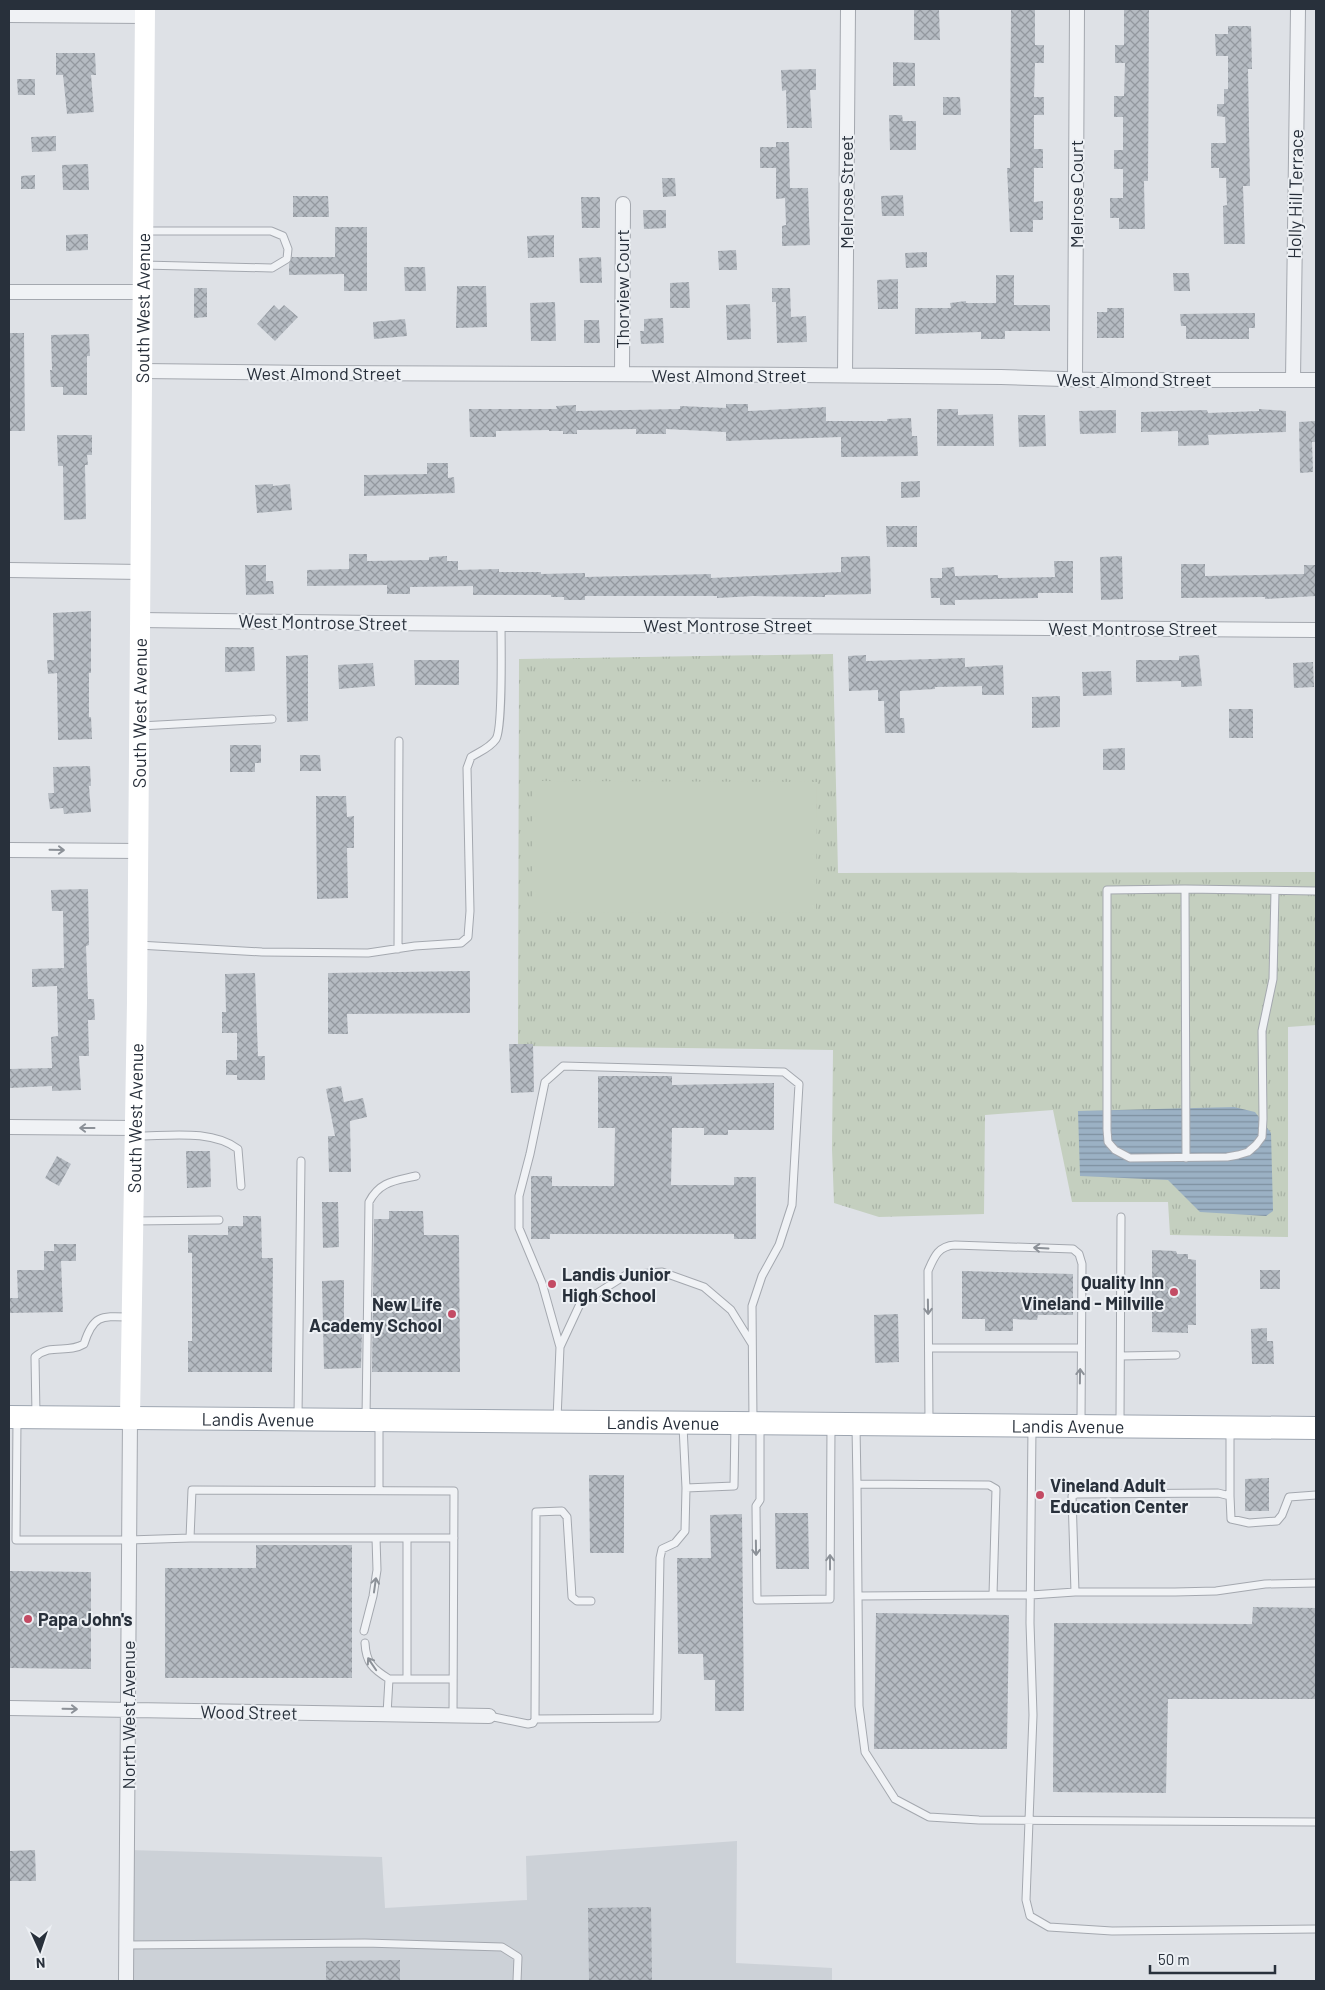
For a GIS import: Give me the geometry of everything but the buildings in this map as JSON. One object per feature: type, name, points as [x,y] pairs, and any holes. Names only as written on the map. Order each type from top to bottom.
[{"type":"main road","name":"Landis Avenue","points":[[21,1417],[1316,1428]]},
{"type":"street","name":"Melrose Street","points":[[845,375],[848,9]]},
{"type":"street","name":"Melrose Court","points":[[1075,380],[1077,9]]},
{"type":"street","name":"Holly Hill Terrace","points":[[1292,380],[1298,9]]},
{"type":"street","points":[[9,15],[145,12]]},
{"type":"street","name":"South West Avenue","points":[[130,1418],[138,945],[145,12]]},
{"type":"street","name":"Thorview Court","points":[[622,374],[623,204]]},
{"type":"street","points":[[9,292],[143,292]]},
{"type":"street","name":"West Almond Street","points":[[142,371],[845,375],[1075,380],[1316,380]]},
{"type":"street","points":[[9,570],[141,572]]},
{"type":"street","name":"West Montrose Street","points":[[140,620],[1316,630]]},
{"type":"street","points":[[9,850],[139,851]]},
{"type":"street","points":[[9,1128],[135,1132]]},
{"type":"street","name":"North West Avenue","points":[[126,1981],[130,1418]]},
{"type":"street","name":"Wood Street","points":[[9,1708],[489,1716]]},
{"type":"lane","points":[[143,231],[271,231],[283,236],[288,249],[287,259],[272,268],[143,265]]},
{"type":"lane","points":[[138,945],[262,952],[368,953],[461,943],[468,937],[470,911],[467,768],[470,757],[486,749],[497,738],[500,703],[501,624]]},
{"type":"lane","points":[[140,726],[272,719]]},
{"type":"lane","points":[[398,741],[398,949]]},
{"type":"lane","points":[[1185,889],[1186,1158]]},
{"type":"lane","points":[[1275,891],[1273,979],[1262,1031],[1262,1137],[1248,1152],[1238,1155],[1186,1158],[1130,1158],[1122,1156],[1108,1142],[1107,1130],[1107,890],[1316,891]]},
{"type":"lane","points":[[557,1422],[560,1347],[542,1283],[519,1228],[519,1196],[545,1082],[563,1066],[784,1072],[799,1084],[792,1204],[779,1245],[762,1276],[752,1306],[749,1424],[760,1500],[756,1506],[757,1600],[830,1599],[831,1424]]},
{"type":"lane","points":[[135,1132],[213,1138],[228,1142],[238,1149],[242,1186]]},
{"type":"lane","points":[[298,1420],[301,1161]]},
{"type":"lane","points":[[380,1490],[372,1420],[370,1202],[375,1191],[389,1182],[416,1176]]},
{"type":"lane","points":[[1120,1425],[1122,1217]]},
{"type":"lane","points":[[134,1221],[219,1220]]},
{"type":"lane","points":[[930,1424],[928,1271],[933,1259],[940,1250],[945,1246],[955,1245],[1073,1249],[1079,1254],[1082,1264],[1081,1425]]},
{"type":"lane","points":[[560,1347],[580,1304],[626,1275],[662,1272],[704,1287],[730,1310],[752,1344]]},
{"type":"lane","points":[[132,1317],[106,1316],[89,1328],[84,1344],[76,1349],[46,1349],[35,1357],[21,1417],[12,1482],[12,1527],[16,1540],[454,1538]]},
{"type":"lane","points":[[929,1348],[1081,1348]]},
{"type":"lane","points":[[1121,1356],[1176,1355]]},
{"type":"lane","points":[[535,1719],[657,1718],[660,1558],[662,1549],[675,1543],[686,1531],[683,1423]]},
{"type":"lane","points":[[686,1488],[734,1486],[749,1424]]},
{"type":"lane","points":[[856,1424],[859,1706],[865,1752],[895,1799],[929,1817],[1029,1820],[1316,1822]]},
{"type":"lane","points":[[1032,1425],[1031,1595],[1033,1715],[1026,1900],[1030,1916],[1049,1927],[1112,1930],[1316,1929]]},
{"type":"lane","points":[[1230,1426],[1231,1519],[1250,1523],[1277,1521],[1282,1515],[1289,1497],[1316,1495]]},
{"type":"lane","points":[[857,1484],[989,1485],[996,1489],[993,1595]]},
{"type":"lane","points":[[190,1538],[192,1490],[454,1491],[453,1716]]},
{"type":"lane","points":[[1075,1592],[1072,1496],[1076,1494],[1218,1493],[1230,1496]]},
{"type":"lane","points":[[489,1716],[528,1724],[533,1723],[535,1719],[536,1512],[562,1511],[567,1516],[572,1597],[577,1601],[591,1601]]},
{"type":"lane","points":[[364,1631],[373,1596],[377,1570],[376,1538]]},
{"type":"lane","points":[[407,1538],[407,1679]]},
{"type":"lane","points":[[858,1596],[1216,1591],[1265,1584],[1316,1583]]},
{"type":"lane","points":[[365,1643],[366,1655],[375,1670],[389,1679],[453,1679]]},
{"type":"lane","points":[[387,1714],[389,1679]]},
{"type":"lane","points":[[127,1945],[365,1943],[502,1947],[518,1957],[517,1981]]},
{"type":"shaded area","points":[[737,1841],[736,1963],[832,1968],[832,1981],[126,1981],[128,1850],[382,1857],[385,1908],[527,1900],[526,1856]]},
{"type":"green space","points":[[833,654],[838,873],[1316,872],[1316,1025],[1288,1027],[1288,1237],[1170,1235],[1168,1202],[1072,1202],[1053,1110],[985,1115],[984,1214],[879,1217],[834,1203],[832,1149],[833,1050],[518,1046],[519,659]]},
{"type":"green space","points":[[533,781],[817,782],[816,913],[533,912]]},
{"type":"water","points":[[1234,1107],[1255,1112],[1271,1133],[1273,1211],[1266,1216],[1200,1212],[1168,1180],[1080,1176],[1078,1111]]},
{"type":"place","name":"Landis Junior High School","points":[[552,1284]]},
{"type":"place","name":"Quality Inn Vineland - Millville","points":[[1174,1292]]},
{"type":"place","name":"New Life Academy School","points":[[452,1314]]},
{"type":"place","name":"Vineland Adult Education Center","points":[[1040,1495]]},
{"type":"place","name":"Papa John's","points":[[28,1619]]}]
